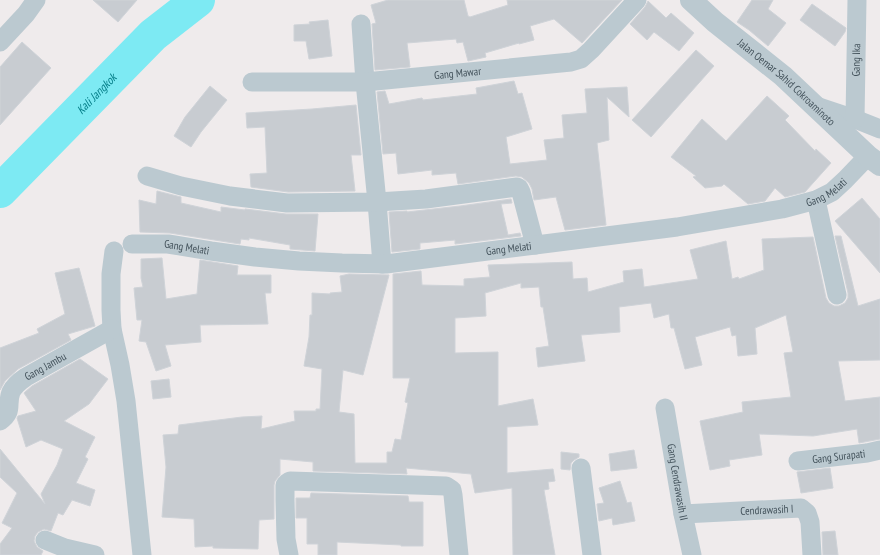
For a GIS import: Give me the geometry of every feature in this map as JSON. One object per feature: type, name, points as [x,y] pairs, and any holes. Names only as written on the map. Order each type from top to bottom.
[{"type":"street","points":[[0,42],[26,14],[36,0]]},
{"type":"street","name":"Gang Mawar","points":[[252,82],[365,82],[570,62],[581,59],[591,50],[637,0]]},
{"type":"street","name":"Jalan Oemar Sahid Cokroaminoto","points":[[691,0],[715,22],[783,76],[874,161]]},
{"type":"street","name":"Gang Ika","points":[[855,119],[857,0]]},
{"type":"street","points":[[362,24],[365,82],[382,264]]},
{"type":"street","points":[[815,105],[855,119],[880,130]]},
{"type":"street","name":"Gang Melati","points":[[132,244],[168,244],[218,252],[298,261],[342,264],[386,264],[677,227],[782,209],[816,200],[832,192],[845,180],[874,161]]},
{"type":"street","points":[[147,176],[180,186],[230,196],[280,202],[308,203],[377,202],[426,199],[517,187],[521,192],[535,245]]},
{"type":"street","points":[[816,200],[837,295]]},
{"type":"street","points":[[114,251],[111,274],[112,329],[126,401],[142,555]]},
{"type":"street","name":"Gang Jambu","points":[[0,421],[8,413],[9,397],[15,386],[26,377],[112,329]]},
{"type":"street","name":"Gang Cendrawasih II","points":[[665,408],[683,514],[692,555]]},
{"type":"street","name":"Gang Surapati","points":[[798,461],[867,454],[880,450]]},
{"type":"street","points":[[581,468],[592,555]]},
{"type":"street","points":[[288,555],[284,500],[285,485],[287,482],[446,486],[452,490],[454,495],[459,555]]},
{"type":"street","name":"Cendrawasih I","points":[[683,514],[801,508],[807,513],[810,522],[812,555]]},
{"type":"street","points":[[45,540],[65,548],[94,555]]},
{"type":"building","points":[[93,0],[137,0],[118,22]]},
{"type":"building","points":[[388,0],[464,0],[468,16],[470,17],[508,5],[507,0],[622,0],[582,43],[554,19],[530,26],[534,40],[485,53],[486,57],[468,61],[463,42],[457,43],[456,39],[407,43],[410,67],[375,70],[372,24],[376,23],[371,5]]},
{"type":"building","points":[[752,0],[773,0],[768,9],[786,23],[768,46],[737,22]]},
{"type":"building","points":[[648,1],[666,18],[671,13],[694,33],[679,51],[654,32],[647,40],[630,24],[645,7]]},
{"type":"building","points":[[812,4],[846,28],[845,32],[835,46],[800,20]]},
{"type":"building","points":[[328,20],[332,56],[309,59],[306,41],[294,41],[294,25],[310,24],[309,22]]},
{"type":"building","points":[[22,42],[51,68],[0,125],[0,67]]},
{"type":"building","points":[[696,50],[714,66],[651,137],[632,120]]},
{"type":"building","points":[[514,81],[518,94],[522,93],[532,129],[506,137],[510,164],[547,160],[544,140],[564,138],[562,115],[587,113],[585,89],[627,87],[629,117],[607,97],[609,140],[597,143],[606,225],[565,230],[556,197],[534,200],[529,183],[522,177],[516,176],[458,184],[456,173],[432,175],[432,170],[398,174],[396,153],[383,154],[377,92],[385,91],[389,104],[422,98],[423,100],[477,94],[476,88]]},
{"type":"building","points":[[210,86],[227,100],[191,147],[174,136],[185,117]]},
{"type":"building","points":[[767,96],[789,116],[785,120],[815,151],[816,149],[831,163],[805,192],[785,197],[775,188],[765,201],[748,204],[724,184],[722,186],[705,188],[693,177],[696,176],[671,157],[702,119],[726,141]]},
{"type":"building","points":[[356,105],[361,155],[351,155],[355,191],[288,192],[251,187],[250,174],[267,173],[265,127],[247,128],[246,113]]},
{"type":"building","points":[[157,191],[181,197],[181,203],[221,212],[221,207],[286,214],[318,214],[315,251],[290,249],[290,245],[249,238],[249,240],[241,239],[240,244],[170,233],[140,232],[139,200],[156,204]]},
{"type":"building","points":[[862,198],[880,219],[880,273],[835,221]]},
{"type":"building","points":[[511,199],[512,203],[501,204],[508,235],[520,233],[521,236],[455,244],[455,240],[420,243],[420,249],[392,252],[389,212],[407,212]]},
{"type":"building","points":[[835,236],[841,236],[858,306],[880,299],[880,360],[838,361],[845,401],[880,397],[880,439],[859,443],[857,429],[813,436],[759,434],[762,455],[729,460],[730,466],[710,470],[700,421],[743,412],[742,402],[791,397],[784,353],[793,352],[786,315],[755,328],[757,354],[738,356],[736,335],[732,336],[730,327],[695,337],[702,365],[685,369],[674,328],[671,328],[669,314],[654,318],[651,303],[619,307],[620,332],[581,335],[585,361],[538,367],[536,348],[549,346],[543,307],[541,307],[539,287],[521,288],[521,283],[485,293],[486,316],[455,318],[455,353],[498,352],[498,406],[533,399],[538,425],[507,427],[507,473],[553,469],[555,481],[548,482],[549,489],[544,490],[555,555],[513,555],[512,488],[475,493],[471,474],[406,468],[407,474],[313,471],[313,462],[280,459],[280,475],[275,481],[274,485],[274,519],[259,520],[258,549],[213,548],[213,546],[195,547],[194,519],[162,517],[166,467],[163,435],[178,434],[179,425],[242,417],[262,416],[261,429],[295,421],[294,411],[316,411],[316,409],[320,409],[322,369],[304,366],[309,337],[310,315],[312,315],[312,293],[330,294],[342,292],[340,276],[349,274],[389,275],[363,375],[343,370],[339,412],[354,414],[355,463],[387,463],[387,452],[392,452],[395,439],[401,440],[408,403],[405,402],[410,378],[393,378],[393,274],[421,271],[422,285],[464,286],[464,279],[490,277],[488,265],[572,262],[573,279],[587,278],[588,292],[624,282],[623,271],[642,269],[644,287],[698,279],[690,250],[726,241],[732,279],[738,277],[739,279],[764,270],[762,239],[813,237],[826,298],[829,303],[834,306],[839,306],[845,303],[848,298],[848,293]]},
{"type":"building","points":[[162,258],[166,299],[197,294],[200,260],[238,266],[237,275],[271,275],[271,293],[265,293],[268,324],[200,325],[201,342],[165,345],[171,366],[156,371],[146,342],[139,341],[142,320],[137,320],[134,288],[143,287],[141,278],[141,259]]},
{"type":"building","points":[[79,268],[95,326],[68,334],[71,340],[18,369],[5,381],[0,390],[0,348],[39,333],[37,329],[65,314],[55,273]]},
{"type":"building","points":[[80,359],[108,379],[89,404],[64,421],[95,437],[85,457],[88,459],[76,483],[95,490],[90,506],[72,500],[63,515],[58,513],[51,531],[44,529],[38,532],[34,541],[37,547],[43,551],[41,555],[0,555],[0,544],[12,528],[2,523],[17,493],[0,477],[0,449],[45,504],[41,494],[57,465],[63,449],[41,440],[26,447],[17,418],[18,416],[36,411],[24,393],[25,392],[32,386]]},
{"type":"building","points":[[169,379],[171,397],[153,399],[151,381]]},
{"type":"building","points":[[634,450],[637,468],[611,471],[609,454]]},
{"type":"building","points":[[561,452],[579,454],[579,457],[571,463],[570,470],[561,469]]},
{"type":"building","points":[[830,468],[833,488],[801,493],[797,472]]},
{"type":"building","points":[[620,481],[627,503],[631,502],[635,521],[613,525],[612,518],[599,521],[597,504],[604,503],[599,488]]},
{"type":"building","points":[[311,493],[408,496],[409,502],[423,502],[423,546],[337,542],[337,555],[318,555],[318,544],[307,544],[307,518],[296,518],[296,498],[310,498]]},
{"type":"building","points":[[835,531],[838,555],[823,555],[822,532]]},
{"type":"waterway","name":"Kali Jangkok","points":[[0,191],[153,35],[198,0]]}]
